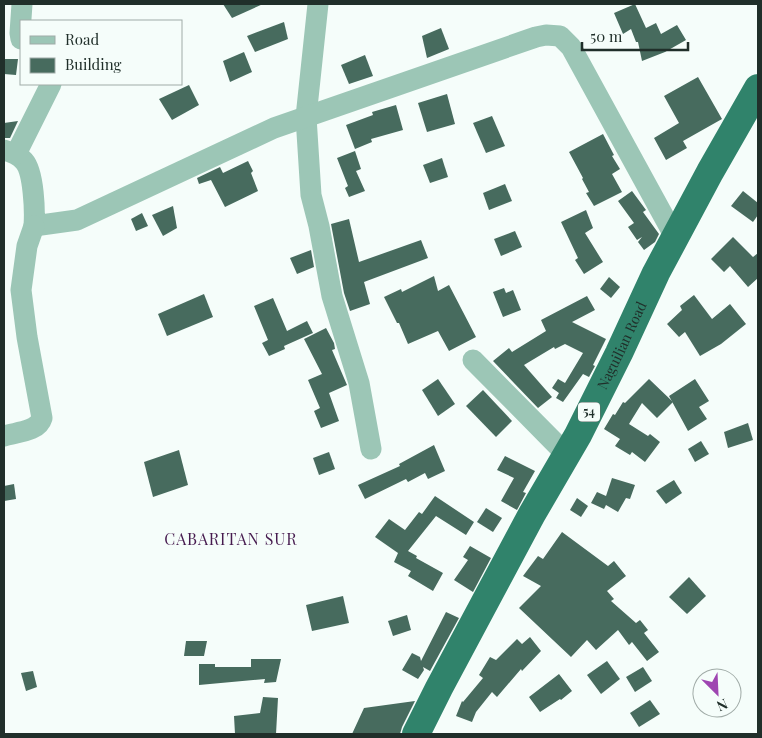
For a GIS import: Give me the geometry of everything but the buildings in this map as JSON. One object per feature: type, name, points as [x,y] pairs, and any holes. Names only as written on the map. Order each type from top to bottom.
[{"type":"highway","name":"Naguilian Road","points":[[416,734],[527,523],[569,452],[675,237],[758,88]]},
{"type":"street","points":[[21,20],[22,4]]},
{"type":"street","points":[[318,4],[306,116],[311,195],[319,226],[332,296],[359,383],[371,448]]},
{"type":"street","points":[[34,226],[77,220],[274,128],[546,35],[560,36],[571,47],[675,237]]},
{"type":"street","points":[[4,436],[36,427],[42,418],[20,290],[27,246],[34,226],[35,209],[29,171],[24,161],[10,152],[50,85]]},
{"type":"street","points":[[472,360],[560,448],[569,452]]},
{"type":"district","name":"CABARITAN SUR","points":[[231,539]]}]
